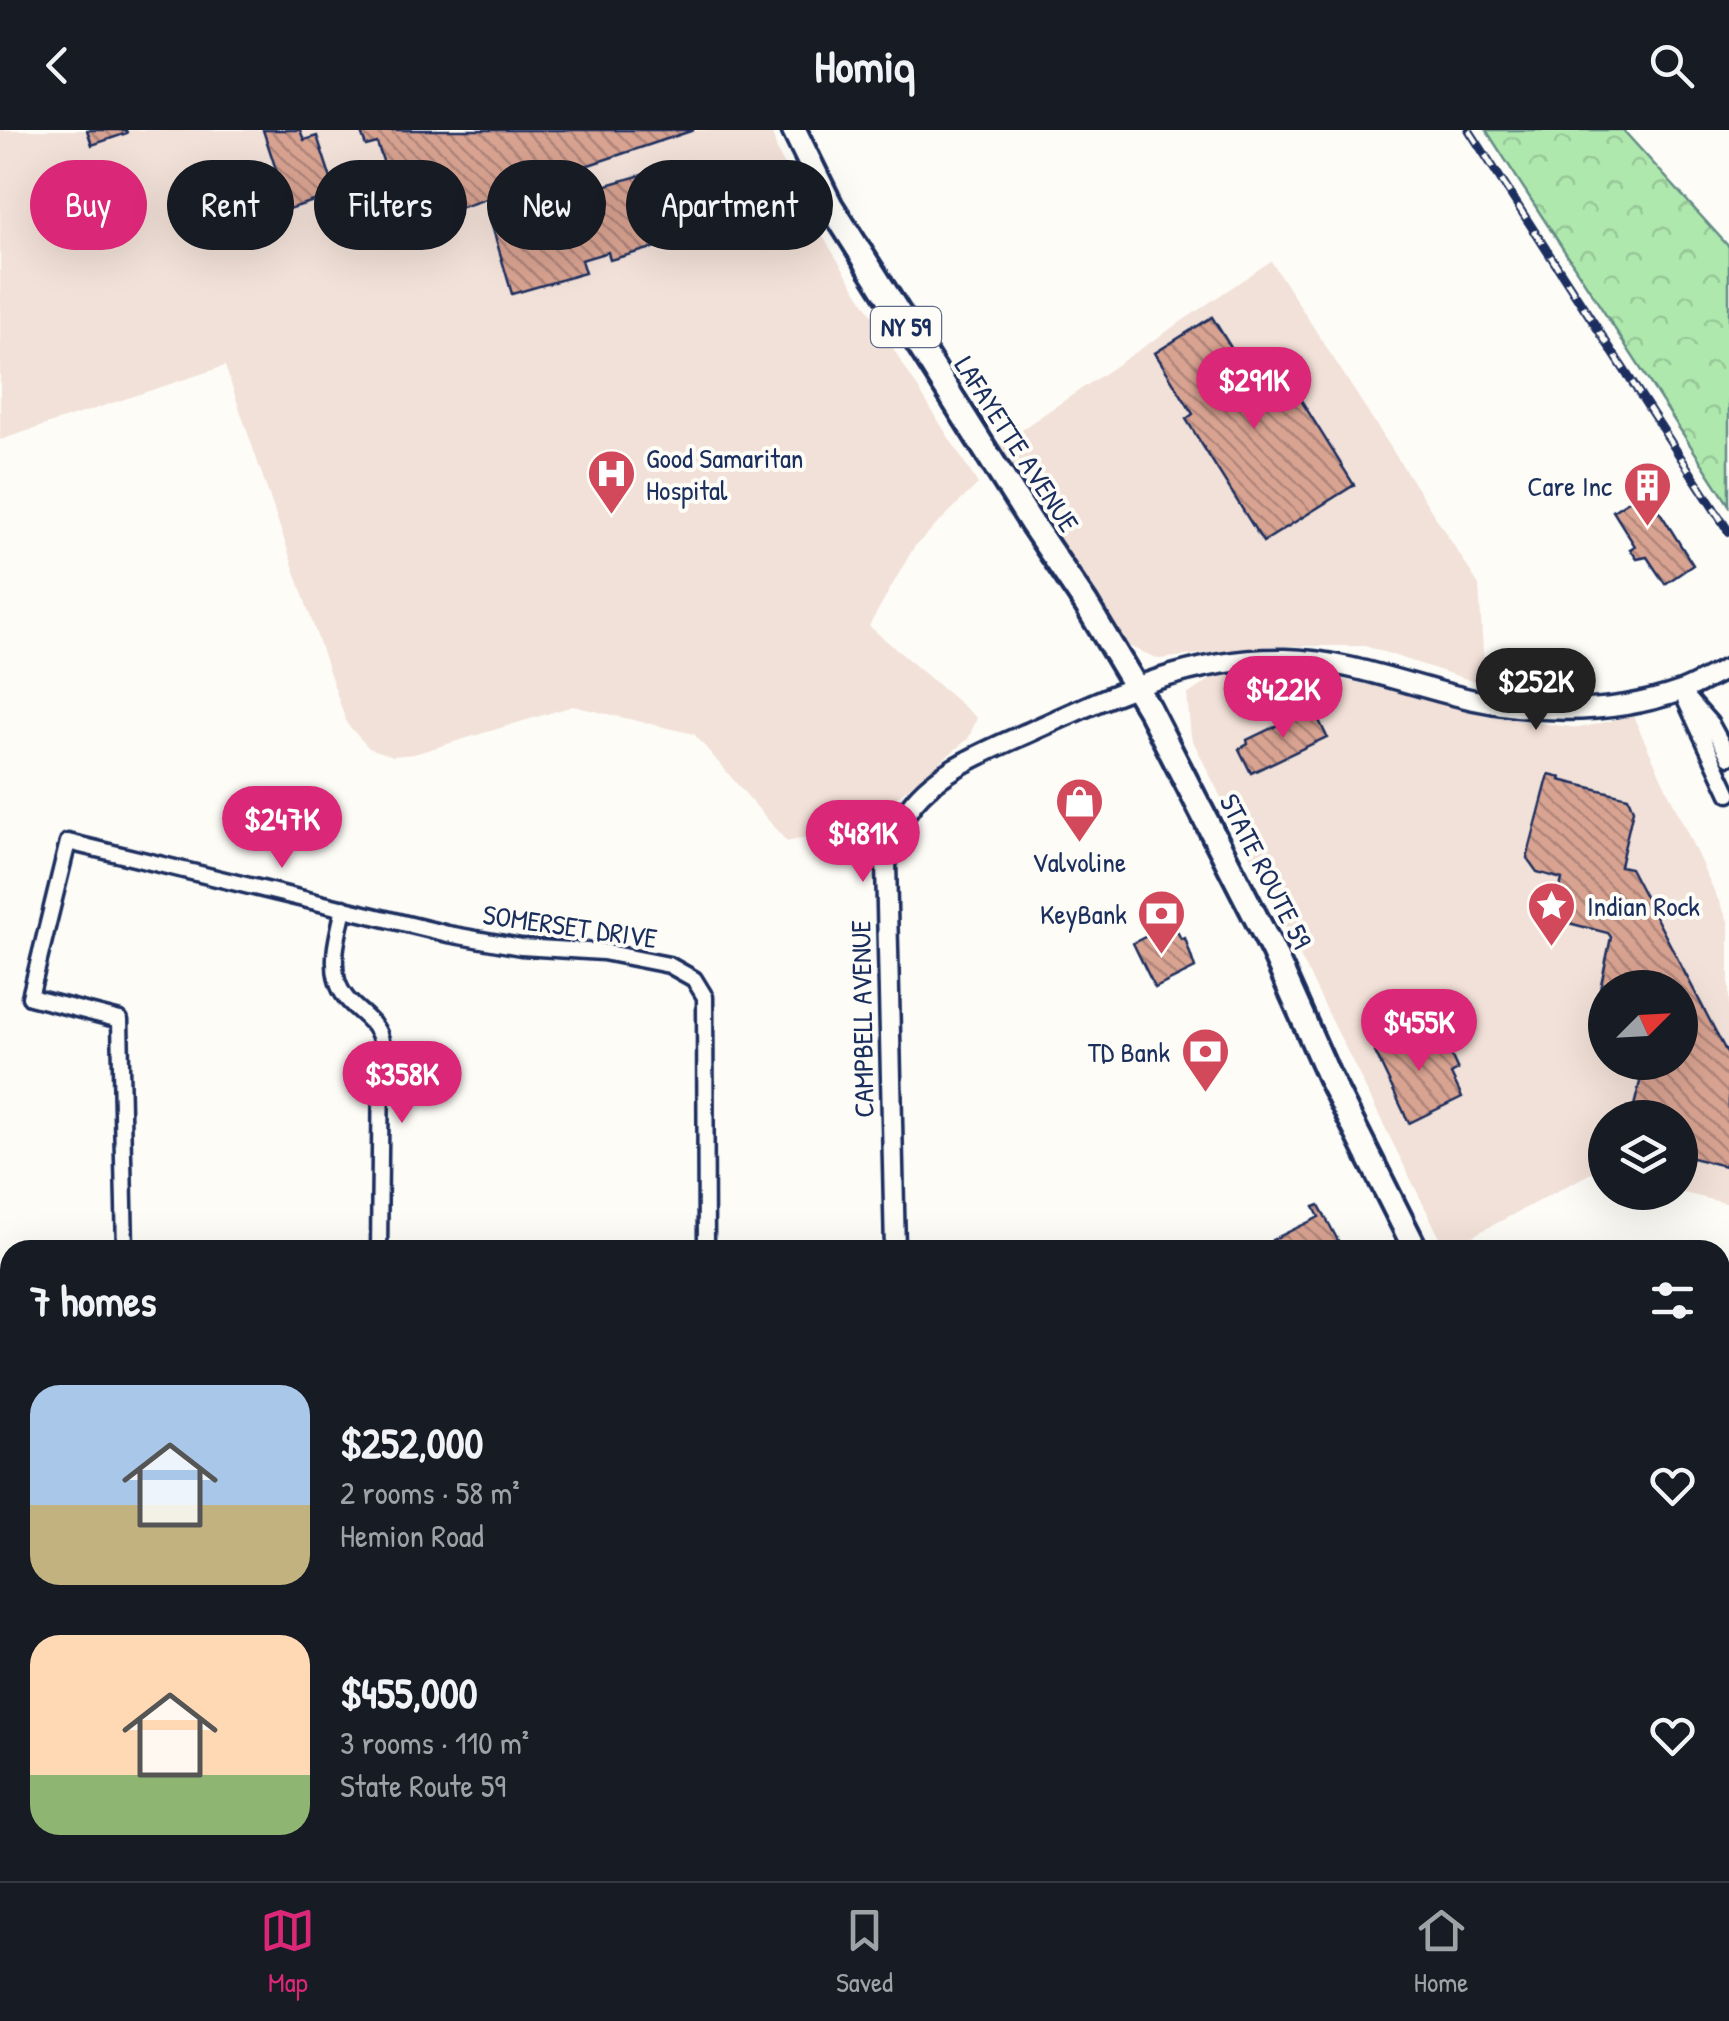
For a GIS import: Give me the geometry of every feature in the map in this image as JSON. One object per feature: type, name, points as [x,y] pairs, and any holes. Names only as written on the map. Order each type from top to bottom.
[{"type":"main road","name":"LAFAYETTE AVENUE","points":[[794,130],[851,238],[1086,604],[1132,685]]},
{"type":"main road","name":"STATE ROUTE 59","points":[[1132,685],[1166,740],[1273,950],[1329,1077],[1411,1240]]},
{"type":"street","name":"CAMPBELL AVENUE","points":[[895,1240],[886,862],[907,811],[934,783],[979,754],[1132,685],[1211,665],[1288,659],[1334,664],[1454,696],[1540,709],[1636,703],[1682,691],[1729,668]]},
{"type":"street","points":[[1682,691],[1711,724],[1729,757]]},
{"type":"street","points":[[1682,691],[1729,794]]},
{"type":"street","name":"SOMERSET DRIVE","points":[[125,1240],[120,1020],[30,997],[68,842],[448,934],[522,948],[603,952],[669,965],[694,979],[705,997],[706,1240]]},
{"type":"street","points":[[344,908],[333,960],[338,984],[347,1002],[370,1018],[384,1043],[379,1240]]},
{"type":"shaded area","name":"Good Samaritan Hospital","points":[[0,130],[771,130],[782,160],[626,160],[626,250],[831,250],[978,484],[914,547],[869,626],[977,718],[968,739],[864,824],[787,842],[694,734],[573,706],[414,754],[393,756],[369,748],[347,724],[225,366],[0,440]]},
{"type":"shaded area","points":[[1271,261],[1479,585],[1485,685],[1365,646],[1270,646],[1159,659],[1116,641],[1000,444]]},
{"type":"shaded area","name":"Indian Rock","points":[[1287,671],[1384,687],[1487,716],[1579,728],[1633,716],[1729,923],[1729,1204],[1698,1196],[1698,1100],[1588,1100],[1588,1175],[1465,1240],[1441,1240],[1191,737],[1187,695],[1214,677]]},
{"type":"green space","points":[[1486,130],[1623,130],[1729,247],[1729,505]]},
{"type":"building","points":[[87,130],[126,130],[127,133],[92,145]]},
{"type":"building","points":[[263,130],[300,130],[304,140],[317,136],[325,160],[314,160],[314,201],[294,207],[294,160],[273,160]]},
{"type":"building","points":[[360,130],[694,130],[604,160],[487,160],[487,199],[467,205],[467,160],[383,160],[377,143],[366,146]]},
{"type":"building","points":[[626,179],[626,250],[646,250],[610,260],[608,252],[581,260],[585,273],[512,294],[499,250],[606,250],[606,185]]},
{"type":"building","points":[[1212,317],[1254,385],[1281,368],[1354,485],[1263,542],[1186,419],[1193,414],[1155,353]]},
{"type":"building","name":"Care Inc","points":[[1646,490],[1693,565],[1665,584],[1647,557],[1637,559],[1630,549],[1635,546],[1613,511]]},
{"type":"building","points":[[1313,708],[1327,737],[1251,773],[1239,749],[1248,744],[1247,740]]},
{"type":"building","points":[[1549,774],[1628,797],[1633,810],[1620,866],[1630,868],[1683,970],[1604,970],[1611,937],[1553,919],[1562,879],[1537,872],[1527,858]]},
{"type":"building","points":[[1173,923],[1181,939],[1185,938],[1195,968],[1155,988],[1133,943]]},
{"type":"building","points":[[1698,998],[1729,1057],[1729,1148],[1725,1166],[1698,1159],[1698,1100],[1636,1100],[1640,1080],[1698,1080]]},
{"type":"building","points":[[1427,1026],[1441,1055],[1449,1051],[1458,1070],[1451,1074],[1462,1097],[1409,1123],[1375,1052],[1414,1029],[1415,1032]]},
{"type":"building","points":[[1319,1205],[1338,1240],[1272,1240],[1319,1217],[1314,1207]]},
{"type":"railway","points":[[1469,130],[1729,532]]},
{"type":"place","name":"Good Samaritan Hospital","points":[[611,516]]},
{"type":"place","name":"Care Inc","points":[[1647,528]]},
{"type":"place","name":"Valvoline","points":[[1079,844]]},
{"type":"place","name":"Indian Rock","points":[[1552,948]]},
{"type":"place","name":"KeyBank","points":[[1162,956]]},
{"type":"place","name":"TD Bank","points":[[1205,1094]]}]
